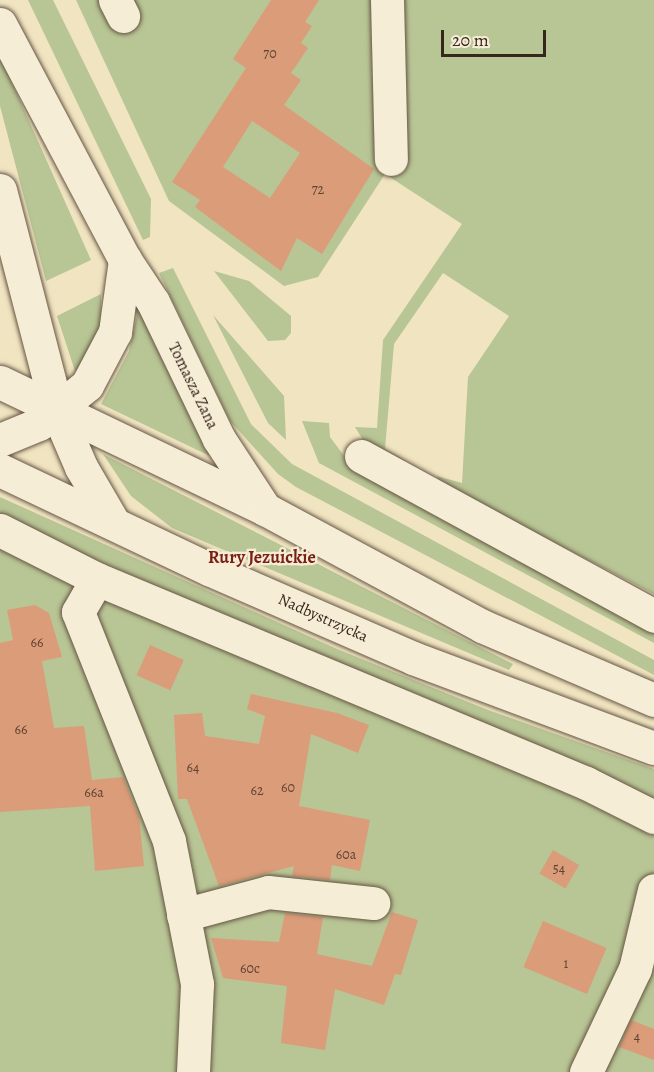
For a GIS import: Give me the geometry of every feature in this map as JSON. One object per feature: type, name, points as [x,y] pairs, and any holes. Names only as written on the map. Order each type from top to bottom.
[{"type":"street","points":[[387,0],[391,159]]},
{"type":"street","name":"Tomasza Zana","points":[[0,24],[125,260],[153,302],[219,439],[265,509]]},
{"type":"street","points":[[0,190],[57,411],[81,467],[113,522]]},
{"type":"street","points":[[0,441],[57,411],[87,385],[104,358],[121,306],[125,260]]},
{"type":"street","points":[[0,382],[265,509],[482,626],[654,700]]},
{"type":"street","points":[[361,456],[654,616]]},
{"type":"street","name":"Nadbystrzycka","points":[[0,470],[211,570],[413,658],[654,748]]},
{"type":"street","points":[[0,530],[98,579],[586,783],[654,817]]},
{"type":"street","points":[[98,579],[78,612],[169,841],[197,984],[193,1072]]},
{"type":"street","points":[[586,1072],[635,969],[654,890]]},
{"type":"street","points":[[183,915],[268,892],[373,903]]},
{"type":"green space","points":[[28,0],[53,0],[151,199],[150,237],[143,240]]},
{"type":"green space","points":[[76,0],[654,0],[654,594],[495,512],[443,491],[437,476],[462,483],[468,377],[509,316],[443,273],[394,344],[385,449],[406,461],[399,463],[363,440],[355,427],[377,428],[383,340],[462,224],[385,174],[318,277],[284,286],[169,201]]},
{"type":"green space","points":[[0,56],[91,260],[46,281],[0,106]]},
{"type":"green space","points":[[173,268],[251,424],[292,464],[654,660],[654,675],[296,487],[278,474],[230,421],[159,273]]},
{"type":"green space","points":[[214,271],[249,281],[291,316],[291,333],[285,340],[268,341]]},
{"type":"green space","points":[[101,294],[101,333],[79,371],[75,371],[57,316]]},
{"type":"green space","points":[[136,304],[212,457],[101,404],[129,351],[137,315]]},
{"type":"green space","points":[[213,315],[284,396],[286,440],[268,423]]},
{"type":"green space","points":[[302,421],[329,423],[330,437],[345,457],[654,623],[654,643],[319,463]]},
{"type":"green space","points":[[103,454],[513,664],[509,670],[172,528],[131,496]]},
{"type":"green space","points":[[0,497],[337,649],[488,710],[654,769],[654,798],[45,541],[0,515]]},
{"type":"green space","points":[[0,534],[654,833],[654,1072],[0,1072]]},
{"type":"building","points":[[271,0],[319,0],[305,22],[312,26],[301,43],[308,48],[291,73],[301,80],[284,105],[374,169],[322,254],[297,238],[281,271],[195,207],[200,200],[172,182],[246,68],[233,59]],"holes":[[[252,121],[300,153],[270,198],[223,167]]]},
{"type":"building","points":[[35,605],[49,613],[62,657],[42,661],[54,728],[84,726],[92,780],[123,777],[139,817],[144,866],[95,871],[90,806],[0,812],[0,643],[13,640],[7,610]]},
{"type":"building","points":[[150,645],[184,660],[170,690],[137,675]]},
{"type":"building","points":[[251,694],[337,713],[369,725],[358,753],[311,734],[299,806],[370,820],[360,871],[332,865],[330,880],[292,876],[294,866],[219,886],[187,799],[178,799],[174,715],[202,713],[205,736],[259,744],[265,716],[247,709]]},
{"type":"building","points":[[553,850],[579,865],[565,888],[540,873]]},
{"type":"building","points":[[392,912],[418,920],[401,975],[395,974],[384,1005],[335,989],[325,1050],[281,1043],[287,986],[223,978],[211,938],[279,942],[285,913],[323,917],[317,954],[372,966]]},
{"type":"building","points":[[543,921],[607,948],[587,994],[523,967]]},
{"type":"building","points":[[631,1020],[654,1029],[654,1060],[619,1047]]},
{"type":"district","name":"Rury Jezuickie","points":[[262,557]]}]
